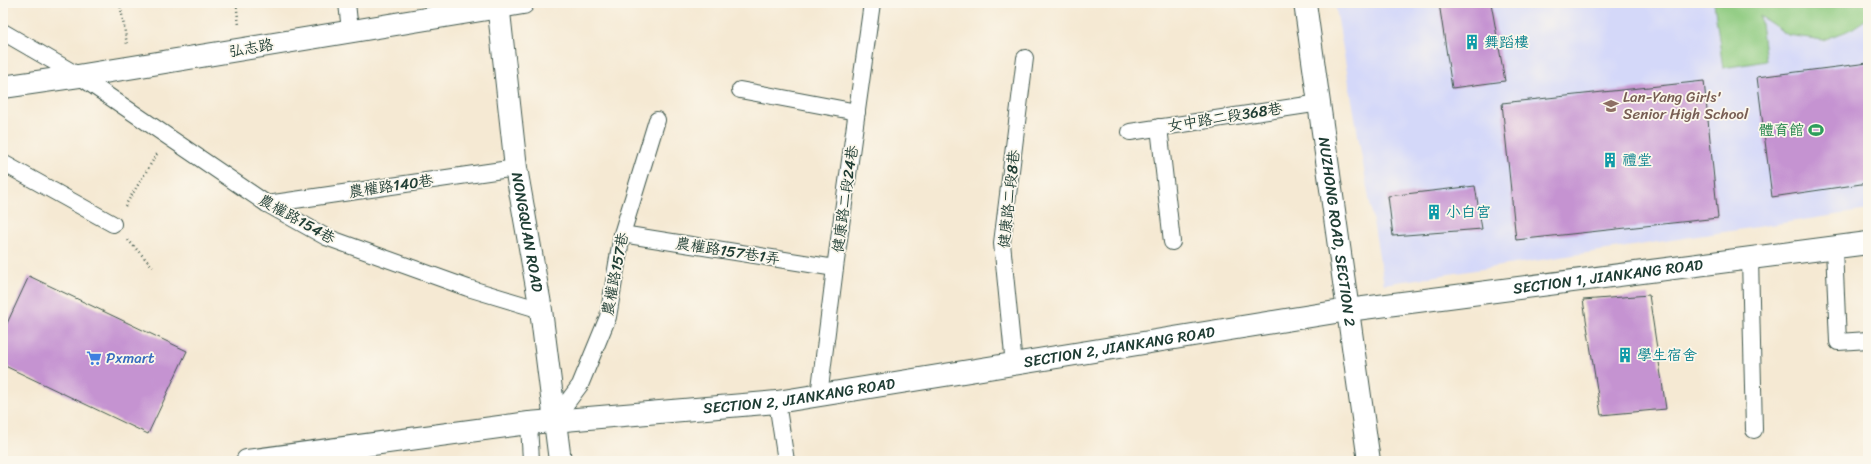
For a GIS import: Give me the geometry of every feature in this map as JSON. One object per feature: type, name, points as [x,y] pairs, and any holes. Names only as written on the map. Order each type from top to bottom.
[{"type":"street","name":"弘志路","points":[[3,87],[130,68],[350,31],[498,4],[523,3]]},
{"type":"street","name":"NUZHONG ROAD, SECTION 2","points":[[1306,3],[1369,461]]},
{"type":"street","name":"NONGQUAN ROAD","points":[[498,4],[516,168],[542,310],[560,461]]},
{"type":"street","name":"SECTION 1, JIANKANG ROAD","points":[[1348,310],[1868,243]]},
{"type":"street","name":"SECTION 2, JIANKANG ROAD","points":[[247,461],[554,420],[777,402],[1348,310]]},
{"type":"lane","points":[[346,3],[350,31]]},
{"type":"lane","name":"健康路二段24巷","points":[[819,396],[835,268],[872,3]]},
{"type":"lane","name":"農權路154巷","points":[[3,32],[79,76],[267,204],[326,237],[468,288],[542,310]]},
{"type":"lane","name":"健康路二段8巷","points":[[1014,365],[1002,243],[1025,58]]},
{"type":"lane","points":[[740,90],[857,112]]},
{"type":"lane","name":"女中路二段368巷","points":[[1130,132],[1320,103]]},
{"type":"lane","name":"農權路157巷","points":[[554,420],[580,385],[608,317],[622,234],[657,120]]},
{"type":"lane","points":[[1158,127],[1172,242]]},
{"type":"lane","points":[[3,162],[113,224]]},
{"type":"lane","name":"農權路140巷","points":[[267,204],[516,168]]},
{"type":"lane","name":"農權路157巷1弄","points":[[622,234],[835,268]]},
{"type":"lane","points":[[1834,248],[1838,342],[1868,340]]},
{"type":"lane","points":[[1750,258],[1754,430]]},
{"type":"lane","points":[[777,402],[786,461]]},
{"type":"lane","points":[[528,423],[531,461]]},
{"type":"path","points":[[120,3],[130,68]]},
{"type":"path","points":[[153,267],[113,224],[168,137]]},
{"type":"shaded area","name":"Lan-Yang Girls' Senior High School","points":[[1335,3],[1868,3],[1868,210],[1384,284]]},
{"type":"green space","points":[[1714,3],[1868,3],[1868,18],[1850,30],[1823,40],[1788,35],[1760,16],[1766,61],[1723,68]]},
{"type":"building","name":"舞蹈樓","points":[[1439,3],[1491,3],[1505,81],[1452,88]]},
{"type":"building","name":"體育館","points":[[1868,63],[1868,183],[1772,197],[1757,77]]},
{"type":"building","name":"禮堂","points":[[1704,81],[1718,218],[1516,240],[1502,103]]},
{"type":"building","name":"小白宮","points":[[1475,186],[1482,229],[1393,236],[1388,196]]},
{"type":"building","name":"Pxmart","points":[[29,276],[187,351],[148,434],[3,365],[3,332]]},
{"type":"building","name":"學生宿舍","points":[[1649,295],[1666,409],[1601,415],[1583,300]]},
{"type":"place","name":"舞蹈樓","points":[[1472,42]]},
{"type":"place","name":"Lan-Yang Girls' Senior High School","points":[[1611,106]]},
{"type":"place","name":"體育館","points":[[1816,130]]},
{"type":"place","name":"禮堂","points":[[1610,160]]},
{"type":"place","name":"小白宮","points":[[1434,212]]},
{"type":"place","name":"學生宿舍","points":[[1625,355]]},
{"type":"place","name":"Pxmart","points":[[94,358]]}]
